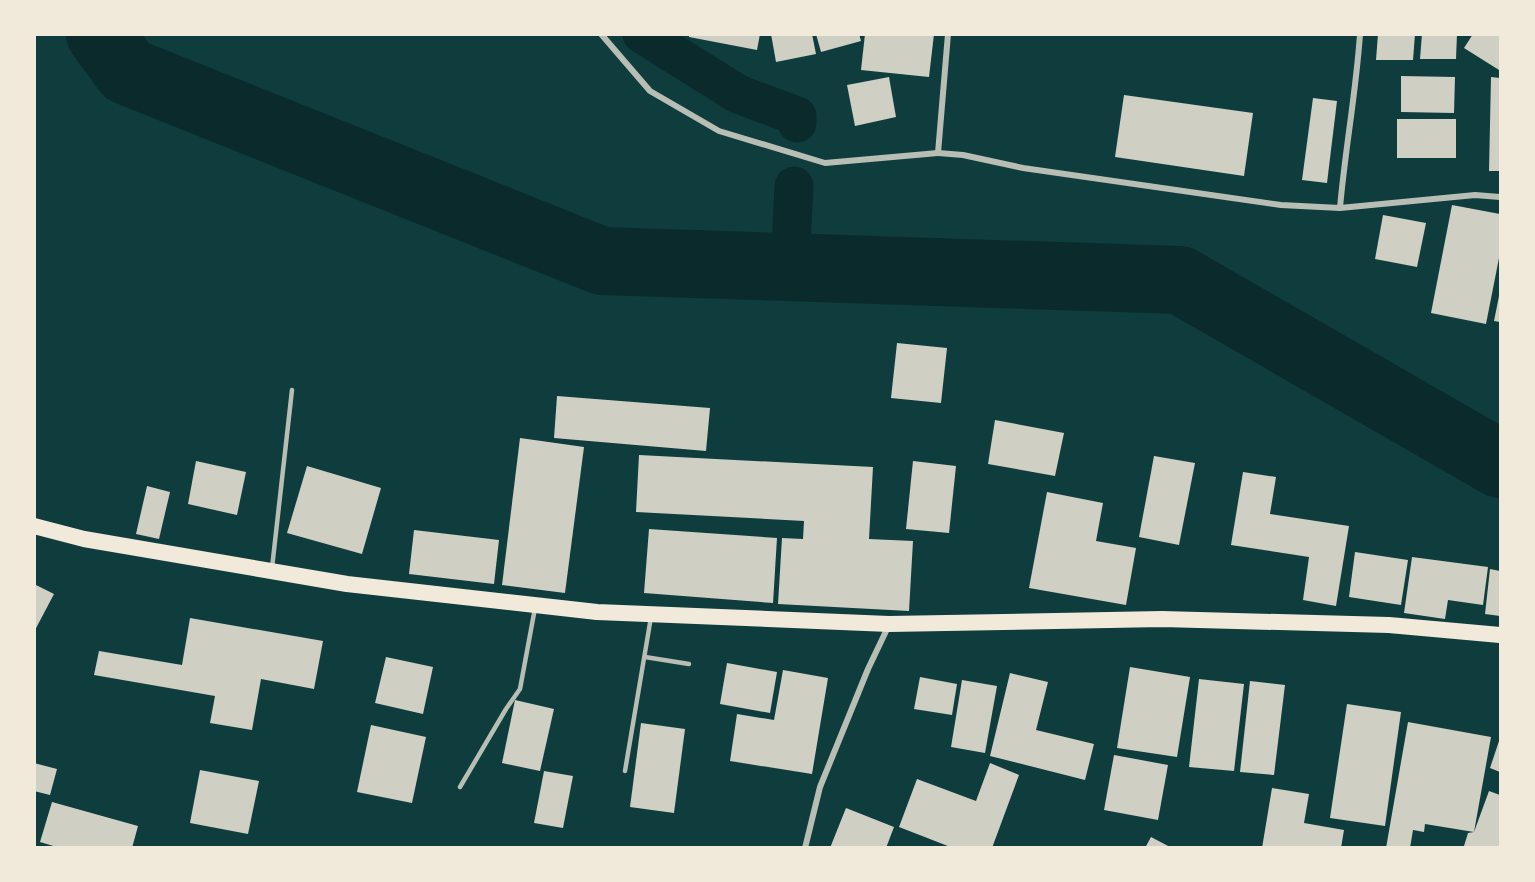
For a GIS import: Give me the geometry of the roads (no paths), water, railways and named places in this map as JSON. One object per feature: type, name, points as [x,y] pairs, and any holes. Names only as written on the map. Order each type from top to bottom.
[{"type":"highway","points":[[34,526],[84,539],[347,584],[597,612],[889,624],[1162,619],[1389,625],[1500,635]]},
{"type":"street","points":[[601,34],[650,91],[719,130],[825,163],[938,153],[1023,168],[1281,205],[1340,208],[1475,195],[1500,197]]},
{"type":"street","points":[[938,153],[948,34]]},
{"type":"street","points":[[1340,208],[1360,34]]},
{"type":"street","points":[[805,848],[820,787],[889,624]]},
{"type":"lane","points":[[271,571],[292,390]]},
{"type":"lane","points":[[460,787],[520,689],[535,605]]},
{"type":"lane","points":[[625,771],[651,614]]},
{"type":"lane","points":[[645,657],[689,664]]},
{"type":"waterway","points":[[100,34],[127,71],[602,261],[1180,280],[1500,464]]},
{"type":"waterway","points":[[642,34],[738,94],[797,116],[797,123]]},
{"type":"waterway","points":[[790,267],[794,186]]}]
